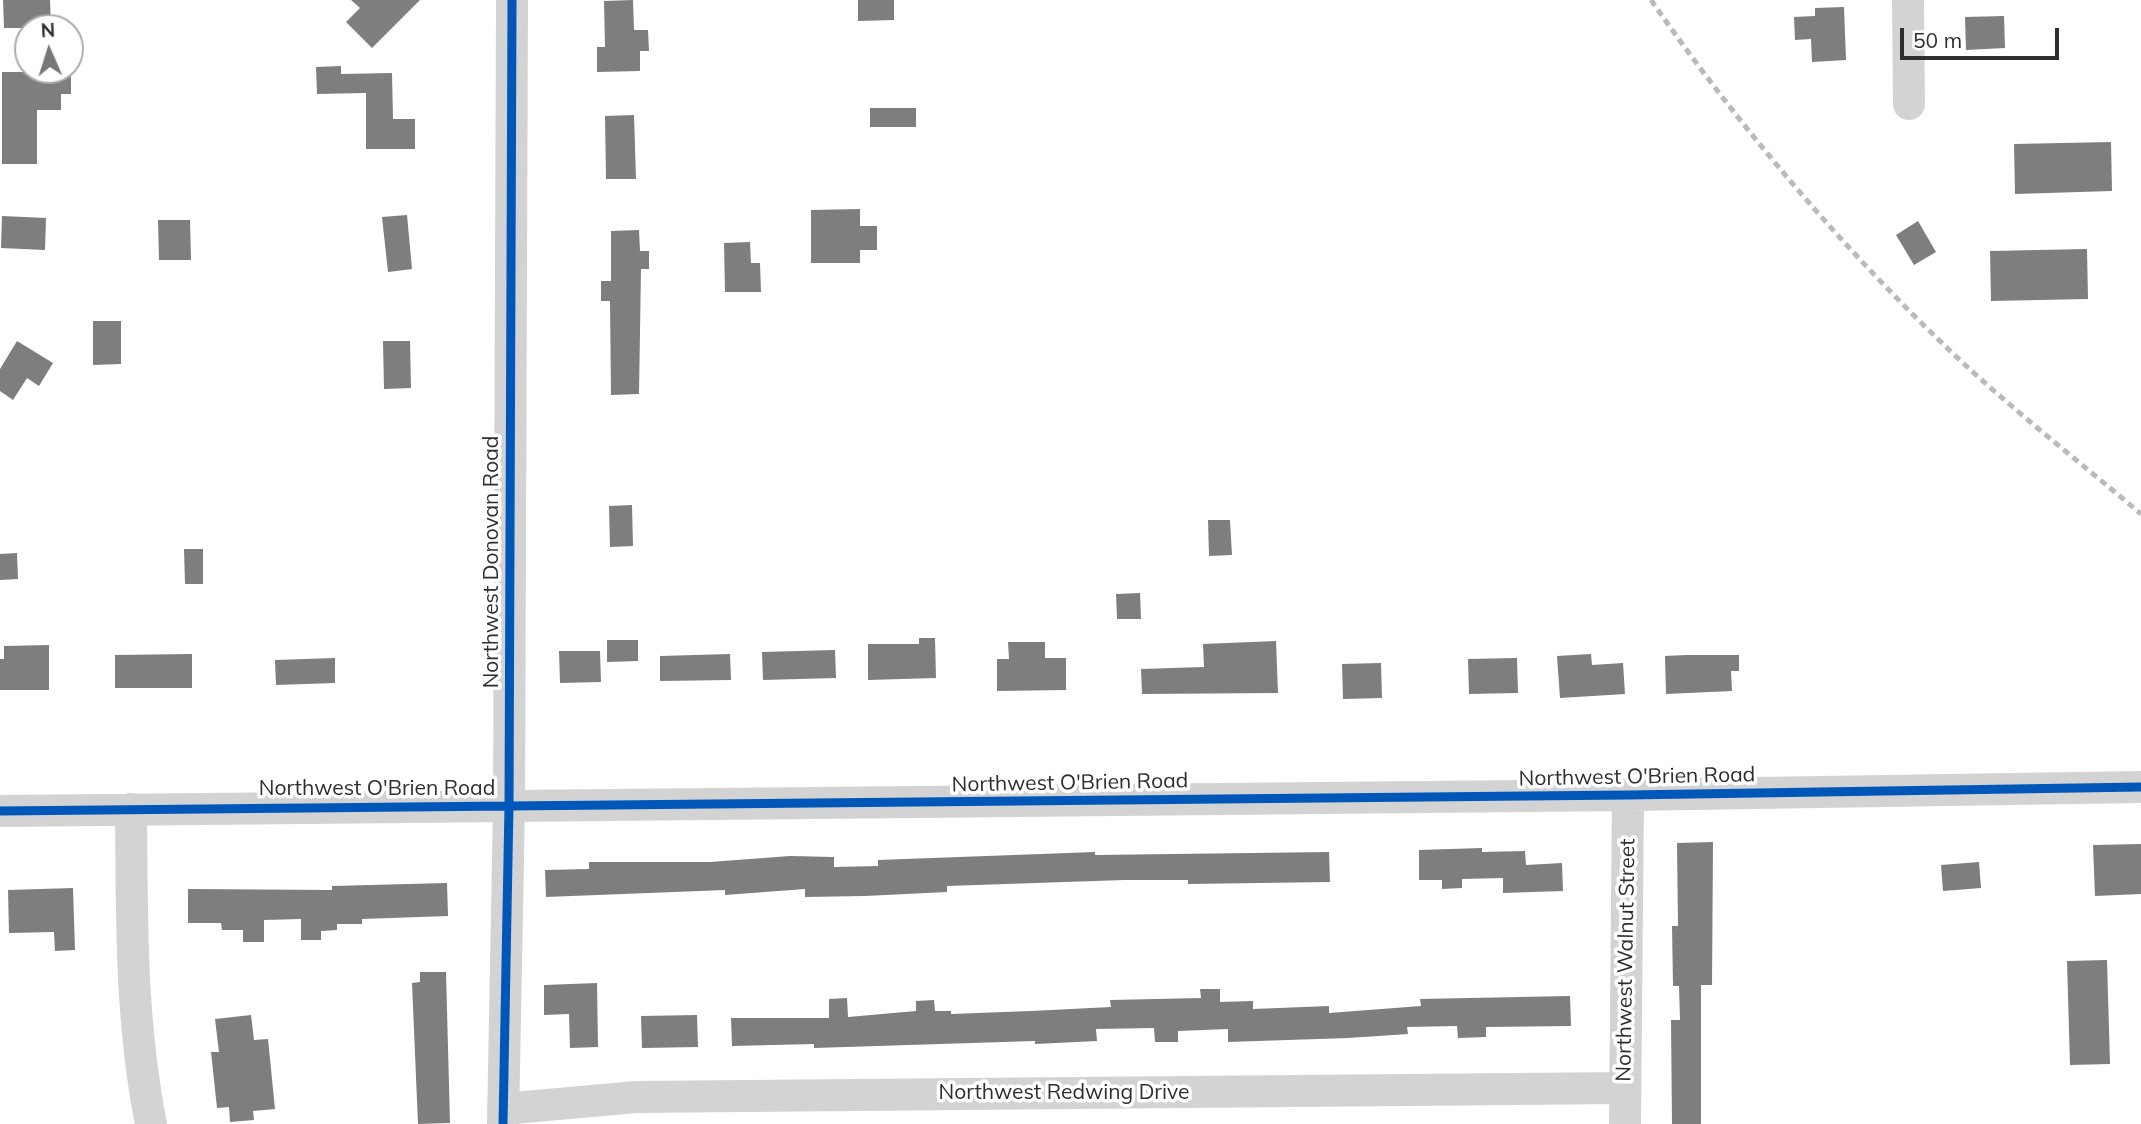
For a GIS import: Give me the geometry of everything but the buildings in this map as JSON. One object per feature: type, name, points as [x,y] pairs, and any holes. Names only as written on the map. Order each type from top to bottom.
[{"type":"street","name":"Northwest Donovan Road","points":[[503,1116],[509,806],[512,0]]},
{"type":"street","points":[[1908,0],[1909,104]]},
{"type":"street","name":"Northwest O'Brien Road","points":[[0,811],[1628,795],[2141,787]]},
{"type":"street","name":"Northwest Walnut Street","points":[[1625,1124],[1628,795]]},
{"type":"street","points":[[131,809],[133,997],[136,1037],[151,1124]]},
{"type":"street","name":"Northwest Redwing Drive","points":[[503,1116],[636,1097],[1625,1088]]},
{"type":"railway","points":[[1651,0],[1752,135],[1826,222],[1903,305],[2015,409],[2141,514]]},
{"type":"cycle path","points":[[503,1124],[509,806],[512,0]]},
{"type":"cycle path","points":[[0,811],[1628,795],[2141,787]]}]
